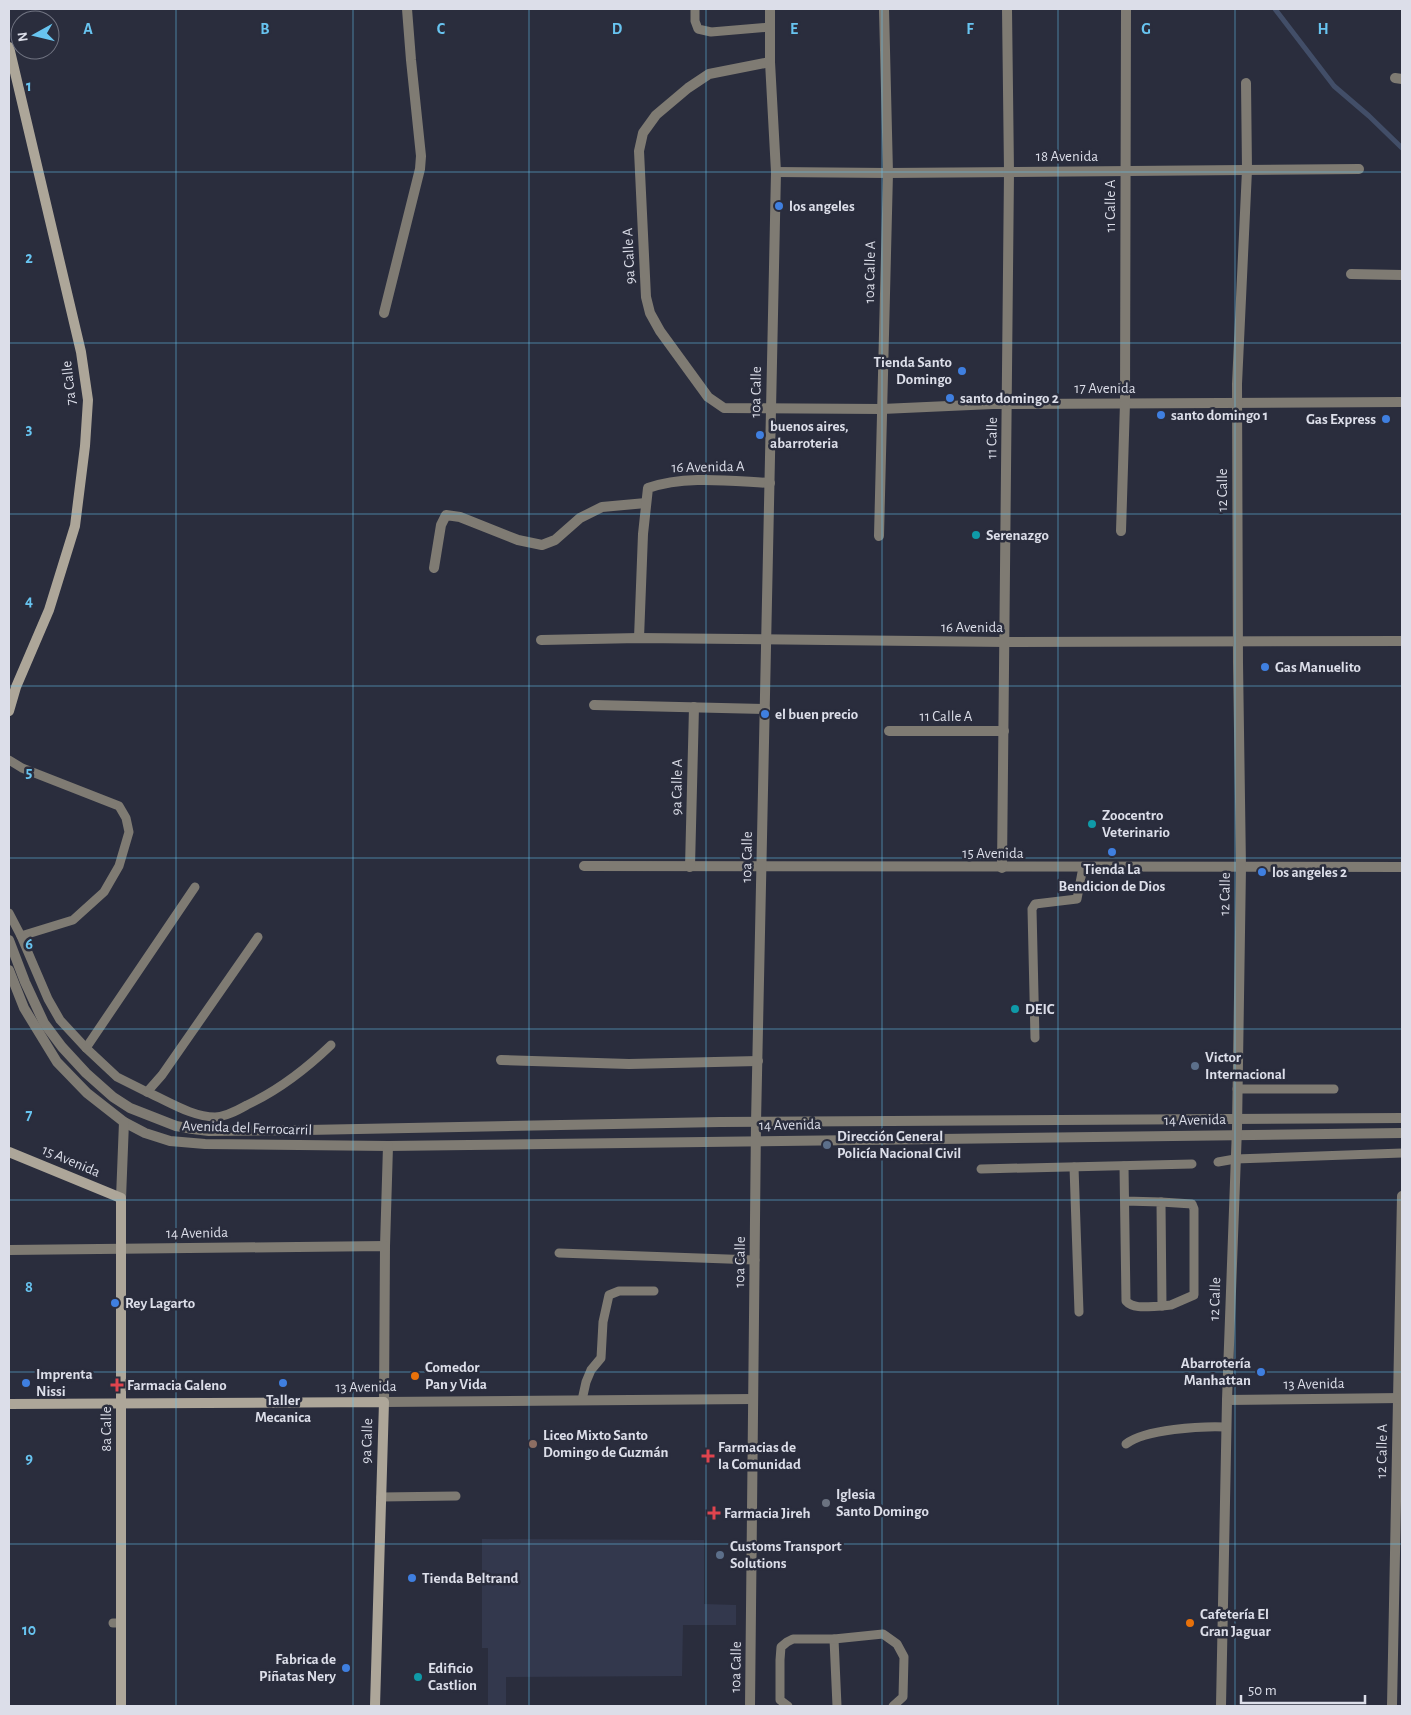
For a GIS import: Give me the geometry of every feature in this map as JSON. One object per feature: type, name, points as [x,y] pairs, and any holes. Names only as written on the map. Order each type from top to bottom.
[{"type":"main road","name":"7a Calle","points":[[9,47],[81,352],[88,400],[85,446],[75,526],[49,610],[12,686],[9,711]]},
{"type":"main road","name":"15 Avenida","points":[[9,1152],[121,1198]]},
{"type":"main road","name":"8a Calle","points":[[121,1198],[121,1404],[116,1623],[122,1706]]},
{"type":"main road","name":"13 Avenida","points":[[9,1404],[384,1402]]},
{"type":"main road","name":"9a Calle","points":[[375,1706],[384,1402]]},
{"type":"street","points":[[384,313],[418,179],[421,156],[407,9]]},
{"type":"street","name":"10a Calle","points":[[750,1706],[756,1123],[776,172],[770,62],[770,9]]},
{"type":"street","name":"10a Calle A","points":[[879,536],[888,173],[884,9]]},
{"type":"street","name":"11 Calle","points":[[1002,868],[1009,172],[1007,9]]},
{"type":"street","name":"11 Calle A","points":[[1120,532],[1125,403],[1126,9]]},
{"type":"street","name":"9a Calle A","points":[[698,384],[660,331],[650,313],[646,297],[639,151],[643,133],[656,115],[670,101],[709,74],[770,62]]},
{"type":"street","name":"12 Calle","points":[[1222,1706],[1226,1427],[1236,1134],[1241,867],[1237,402],[1247,170],[1246,83]]},
{"type":"street","name":"18 Avenida","points":[[776,172],[888,173],[1359,169]]},
{"type":"street","points":[[1351,274],[1402,274]]},
{"type":"street","name":"17 Avenida","points":[[698,384],[708,397],[724,408],[1402,402]]},
{"type":"street","name":"16 Avenida A","points":[[646,503],[648,488],[663,483],[724,480],[770,483]]},
{"type":"street","points":[[434,568],[441,525],[446,515],[460,516],[518,540],[542,545],[555,540],[580,518],[602,507],[646,503],[639,638]]},
{"type":"street","name":"16 Avenida","points":[[540,640],[639,638],[1005,642],[1402,641]]},
{"type":"street","points":[[594,705],[765,709]]},
{"type":"street","name":"9a Calle A","points":[[690,867],[694,707]]},
{"type":"street","name":"11 Calle A","points":[[889,732],[1004,732]]},
{"type":"street","name":"15 Avenida","points":[[584,866],[1402,868]]},
{"type":"street","name":"14 Avenida","points":[[9,940],[25,982],[44,1022],[62,1047],[86,1073],[130,1108],[176,1126],[192,1129],[1402,1118]]},
{"type":"street","name":"Avenida del Ferrocarril","points":[[9,970],[24,1008],[57,1062],[87,1093],[124,1122],[144,1133],[170,1141],[206,1144],[388,1146]]},
{"type":"street","points":[[501,1060],[629,1064],[758,1061]]},
{"type":"street","name":"8a Calle","points":[[121,1198],[124,1122]]},
{"type":"street","name":"14 Avenida","points":[[388,1146],[1402,1133]]},
{"type":"street","name":"9a Calle","points":[[384,1402],[388,1146]]},
{"type":"street","name":"12 Calle A","points":[[1392,1706],[1400,1398],[1402,1196]]},
{"type":"street","name":"14 Avenida","points":[[9,1250],[385,1246]]},
{"type":"street","name":"13 Avenida","points":[[1227,1400],[1400,1398]]},
{"type":"street","name":"13 Avenida","points":[[384,1402],[753,1399]]},
{"type":"lane","points":[[694,9],[698,29],[711,32],[770,27]]},
{"type":"lane","points":[[9,760],[22,768],[119,806],[126,818],[129,832],[119,866],[104,892],[82,914],[74,920],[21,936]]},
{"type":"lane","points":[[1035,1038],[1032,909],[1035,904],[1077,899],[1083,867]]},
{"type":"lane","points":[[86,1048],[195,887]]},
{"type":"lane","points":[[9,913],[21,936],[48,1000],[60,1020],[116,1078],[194,1113],[216,1117],[233,1113],[279,1089],[331,1045]]},
{"type":"lane","points":[[147,1092],[162,1075],[258,937]]},
{"type":"lane","points":[[1237,1089],[1334,1089]]},
{"type":"lane","points":[[1218,1162],[1235,1159],[1402,1153]]},
{"type":"lane","points":[[981,1170],[1192,1164]]},
{"type":"lane","points":[[1124,1166],[1126,1301],[1130,1305],[1136,1306],[1162,1306],[1171,1305],[1194,1295],[1194,1209],[1192,1204],[1125,1201]]},
{"type":"lane","points":[[1074,1167],[1079,1312]]},
{"type":"lane","points":[[1161,1202],[1162,1306]]},
{"type":"lane","points":[[559,1253],[755,1260]]},
{"type":"lane","points":[[582,1400],[586,1382],[601,1358],[603,1322],[609,1295],[620,1291],[654,1291]]},
{"type":"lane","points":[[1126,1444],[1133,1438],[1150,1433],[1212,1426],[1226,1427]]},
{"type":"lane","points":[[381,1496],[456,1496]]},
{"type":"lane","points":[[788,1706],[780,1700],[780,1660],[782,1648],[786,1642],[793,1639],[834,1639],[883,1634],[898,1644],[904,1658],[903,1697],[893,1706]]},
{"type":"lane","points":[[834,1639],[837,1706]]},
{"type":"shaded area","points":[[482,1539],[704,1540],[704,1604],[736,1605],[736,1625],[683,1625],[682,1676],[506,1677],[506,1706],[488,1706],[488,1648],[482,1648]]},
{"type":"waterway","points":[[1275,9],[1334,86],[1402,148]]},
{"type":"place","name":"los angeles","points":[[779,206]]},
{"type":"place","name":"Tienda Santo Domingo","points":[[962,371]]},
{"type":"place","name":"santo domingo 2","points":[[950,398]]},
{"type":"place","name":"santo domingo 1","points":[[1161,415]]},
{"type":"place","name":"Gas Express","points":[[1386,419]]},
{"type":"place","name":"buenos aires, abarroteria","points":[[760,435]]},
{"type":"place","name":"Serenazgo","points":[[976,535]]},
{"type":"place","name":"Gas Manuelito","points":[[1265,667]]},
{"type":"place","name":"el buen precio","points":[[765,714]]},
{"type":"place","name":"Zoocentro Veterinario","points":[[1092,824]]},
{"type":"place","name":"Tienda La Bendicion de Dios","points":[[1112,852]]},
{"type":"place","name":"los angeles 2","points":[[1262,872]]},
{"type":"place","name":"DEIC","points":[[1015,1009]]},
{"type":"place","name":"Victor Internacional","points":[[1195,1066]]},
{"type":"place","name":"Dirección General Policía Nacional Civil","points":[[827,1145]]},
{"type":"place","name":"Rey Lagarto","points":[[115,1303]]},
{"type":"place","name":"Abarrotería Manhattan","points":[[1261,1372]]},
{"type":"place","name":"Comedor Pan y Vida","points":[[415,1376]]},
{"type":"place","name":"Imprenta Nissi","points":[[26,1383]]},
{"type":"place","name":"Taller Mecanica","points":[[283,1383]]},
{"type":"place","name":"Farmacia Galeno","points":[[117,1385]]},
{"type":"place","name":"Liceo Mixto Santo Domingo de Guzmán","points":[[533,1444]]},
{"type":"place","name":"Farmacias de la Comunidad","points":[[708,1456]]},
{"type":"place","name":"Iglesia Santo Domingo","points":[[826,1503]]},
{"type":"place","name":"Farmacia Jireh","points":[[714,1513]]},
{"type":"place","name":"Customs Transport Solutions","points":[[720,1555]]},
{"type":"place","name":"Tienda Beltrand","points":[[412,1578]]},
{"type":"place","name":"Cafetería El Gran Jaguar","points":[[1190,1623]]},
{"type":"place","name":"Fabrica de Piñatas Nery","points":[[346,1668]]},
{"type":"place","name":"Edificio Castlion","points":[[418,1677]]}]
